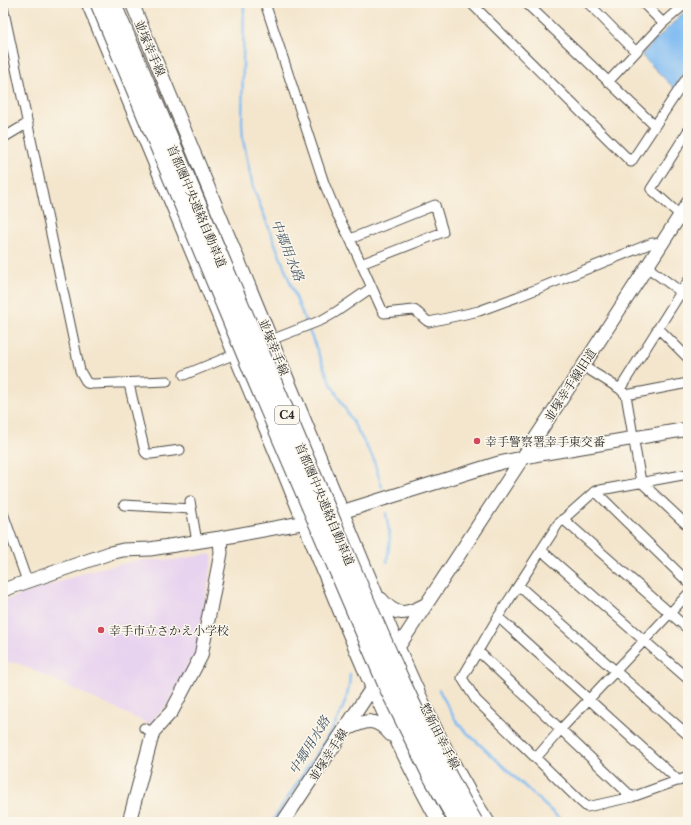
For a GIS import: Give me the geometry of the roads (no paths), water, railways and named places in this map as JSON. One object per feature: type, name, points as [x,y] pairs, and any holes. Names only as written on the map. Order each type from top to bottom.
[{"type":"highway","name":"首都圏中央連絡自動車道","points":[[99,3],[259,387],[389,690],[431,775],[458,822]]},
{"type":"highway","name":"首都圏中央連絡自動車道","points":[[112,3],[408,696],[435,753],[474,822]]},
{"type":"main road","points":[[88,3],[305,523],[344,622],[407,763],[439,822]]},
{"type":"main road","points":[[105,3],[101,22],[108,51]]},
{"type":"main road","name":"並塚幸手線","points":[[132,3],[398,647],[373,688],[283,822]]},
{"type":"main road","name":"並塚幸手線旧道","points":[[398,647],[583,366],[688,203]]},
{"type":"main road","points":[[293,394],[304,432],[301,460],[317,505],[312,516],[305,523]]},
{"type":"main road","points":[[3,590],[110,553],[123,550],[150,549],[197,542],[305,523],[522,457],[688,429]]},
{"type":"main road","points":[[130,822],[148,730],[172,711],[201,656],[220,553],[220,538]]},
{"type":"main road","points":[[376,593],[389,609],[394,611],[412,611],[426,605]]},
{"type":"main road","points":[[398,647],[391,676],[411,719],[412,727],[407,763]]},
{"type":"main road","name":"惣新田幸手線","points":[[398,647],[439,737],[472,797],[488,822]]},
{"type":"main road","points":[[345,730],[362,722],[375,722],[382,725],[398,744]]},
{"type":"street","points":[[265,3],[324,183],[371,288],[384,313],[414,310],[429,322],[479,311],[652,243],[661,244]]},
{"type":"street","points":[[471,3],[631,162],[688,76]]},
{"type":"street","points":[[526,3],[655,126]]},
{"type":"street","points":[[588,3],[636,52]]},
{"type":"street","points":[[643,3],[662,22]]},
{"type":"street","points":[[608,82],[662,22],[686,3]]},
{"type":"street","points":[[3,7],[80,371],[87,383],[92,384],[129,384],[167,381]]},
{"type":"street","points":[[3,138],[28,123]]},
{"type":"street","points":[[680,216],[651,189],[688,131]]},
{"type":"street","points":[[350,239],[435,205],[443,232],[361,264]]},
{"type":"street","points":[[647,267],[685,294]]},
{"type":"street","points":[[688,281],[685,294],[658,328],[623,392],[641,482],[688,526]]},
{"type":"street","points":[[184,375],[322,320],[371,288]]},
{"type":"street","points":[[658,328],[688,358]]},
{"type":"street","points":[[583,366],[623,392],[688,383]]},
{"type":"street","points":[[129,384],[145,452],[147,454],[151,454],[180,450]]},
{"type":"street","points":[[684,779],[632,797],[587,807],[476,700],[462,678],[498,617],[558,524],[563,519],[595,491],[688,474]]},
{"type":"street","points":[[595,491],[688,582]]},
{"type":"street","points":[[124,505],[191,505],[197,542]]},
{"type":"street","points":[[3,513],[27,581]]},
{"type":"street","points":[[563,519],[669,614],[688,629]]},
{"type":"street","points":[[542,551],[688,678]]},
{"type":"street","points":[[519,586],[688,734]]},
{"type":"street","points":[[536,758],[560,729],[688,594]]},
{"type":"street","points":[[498,617],[589,699],[684,779]]},
{"type":"street","points":[[478,651],[632,797]]},
{"type":"water","points":[[688,8],[688,68],[674,88],[641,55]]},
{"type":"waterway","name":"中郷用水路","points":[[244,3],[243,140],[253,187],[306,323]]},
{"type":"waterway","name":"中郷用水路","points":[[308,328],[330,382],[373,458],[382,487]]},
{"type":"waterway","name":"中郷用水路","points":[[386,513],[390,538],[387,562]]},
{"type":"waterway","name":"中郷用水路","points":[[272,822],[336,722],[346,698],[350,674]]},
{"type":"waterway","points":[[439,690],[455,719],[462,728],[563,822]]},
{"type":"place","name":"幸手警察署幸手東交番","points":[[477,441]]},
{"type":"place","name":"幸手市立さかえ小学校","points":[[101,630]]}]
